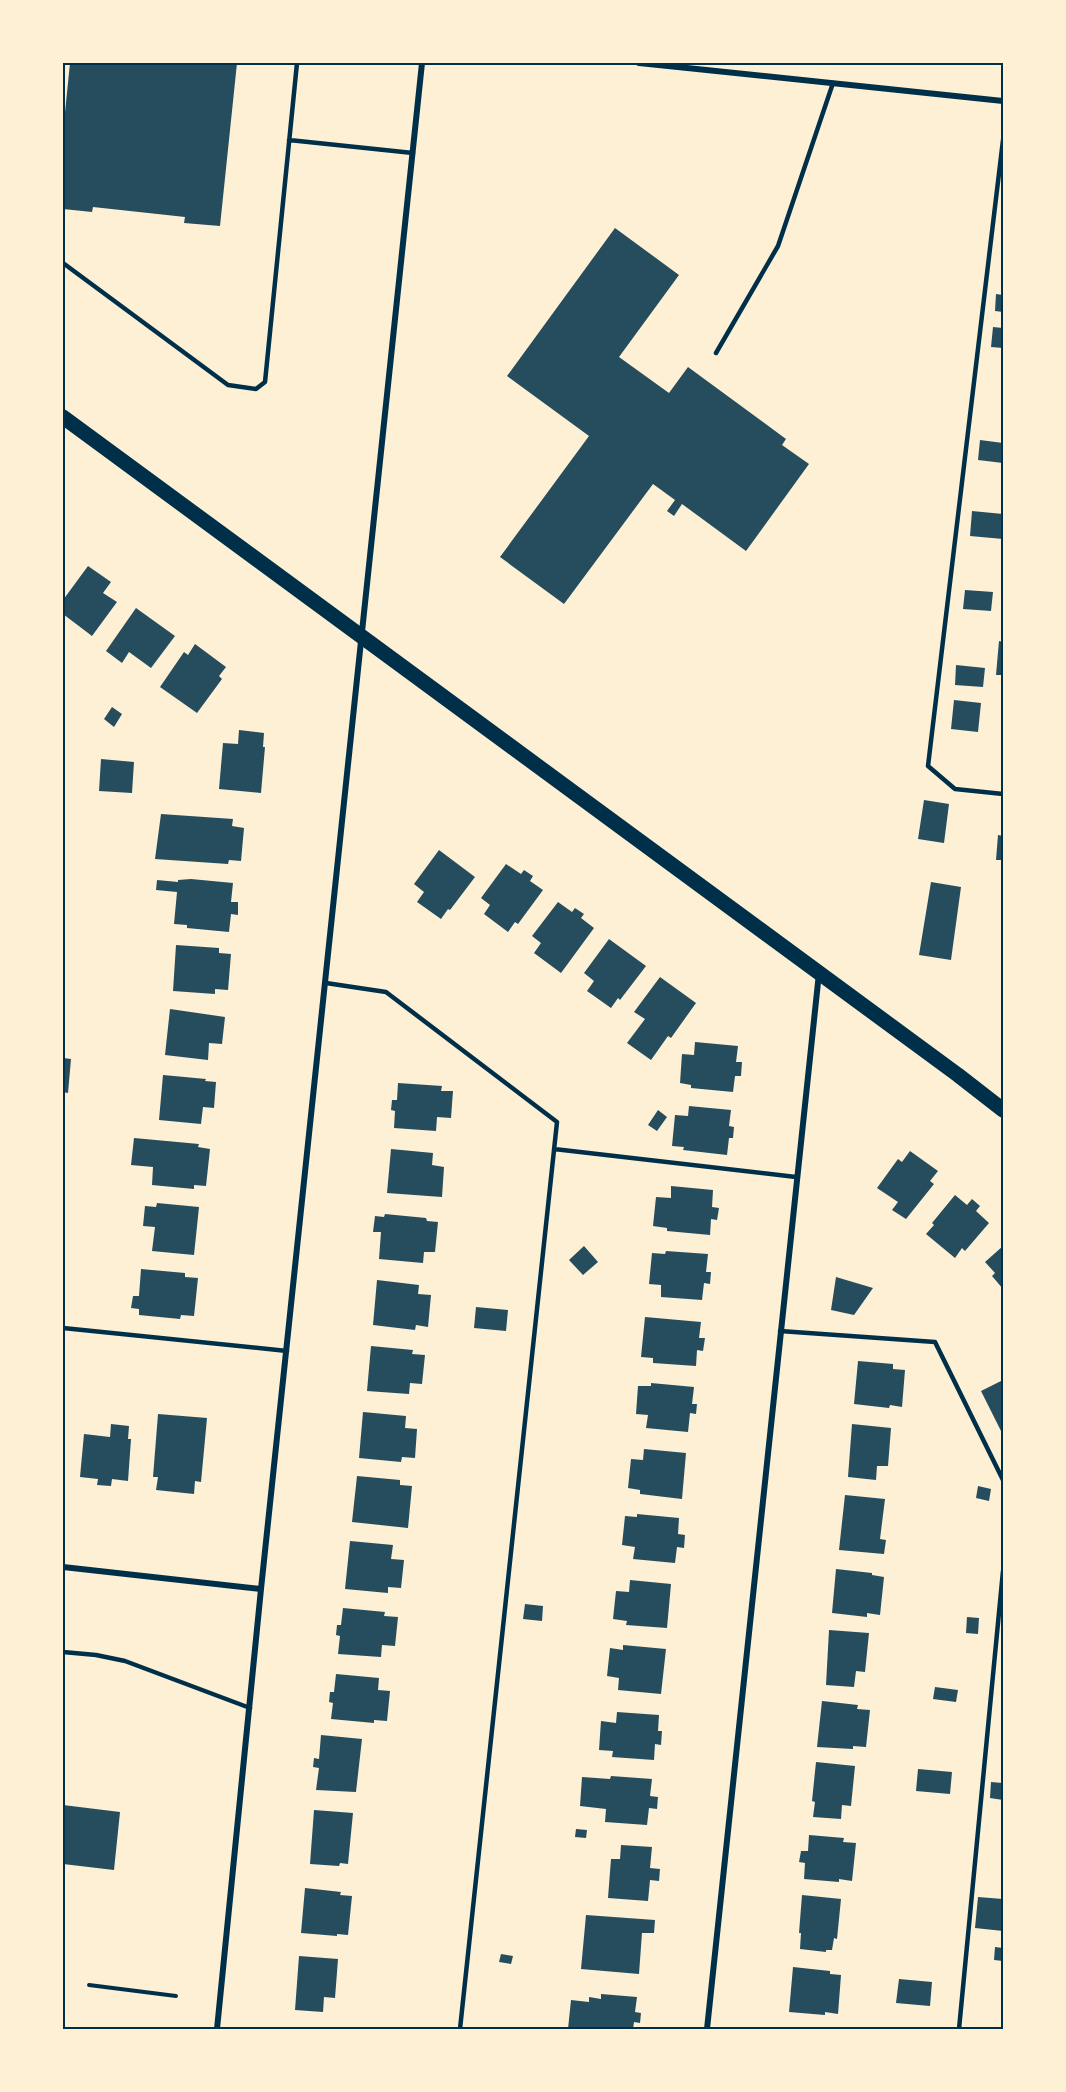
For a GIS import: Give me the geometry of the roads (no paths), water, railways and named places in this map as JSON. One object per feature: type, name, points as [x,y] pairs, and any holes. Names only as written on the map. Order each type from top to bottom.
[{"type":"main road","points":[[63,417],[819,972],[1003,1110]]},
{"type":"street","points":[[217,2029],[261,1589],[422,63]]},
{"type":"street","points":[[639,63],[1003,100]]},
{"type":"street","points":[[707,2029],[819,972]]},
{"type":"street","points":[[63,1567],[261,1589]]},
{"type":"lane","points":[[63,263],[228,385],[256,389],[265,382],[297,63]]},
{"type":"lane","points":[[716,353],[778,246],[833,83]]},
{"type":"lane","points":[[289,140],[412,153]]},
{"type":"lane","points":[[1003,140],[928,766],[955,789],[1003,794]]},
{"type":"lane","points":[[326,983],[386,992],[557,1122],[460,2029]]},
{"type":"lane","points":[[554,1149],[796,1177]]},
{"type":"lane","points":[[63,1329],[287,1351]]},
{"type":"lane","points":[[780,1330],[935,1342],[1003,1480]]},
{"type":"lane","points":[[959,2029],[1003,1571]]},
{"type":"lane","points":[[63,1652],[125,1661],[250,1708]]}]
